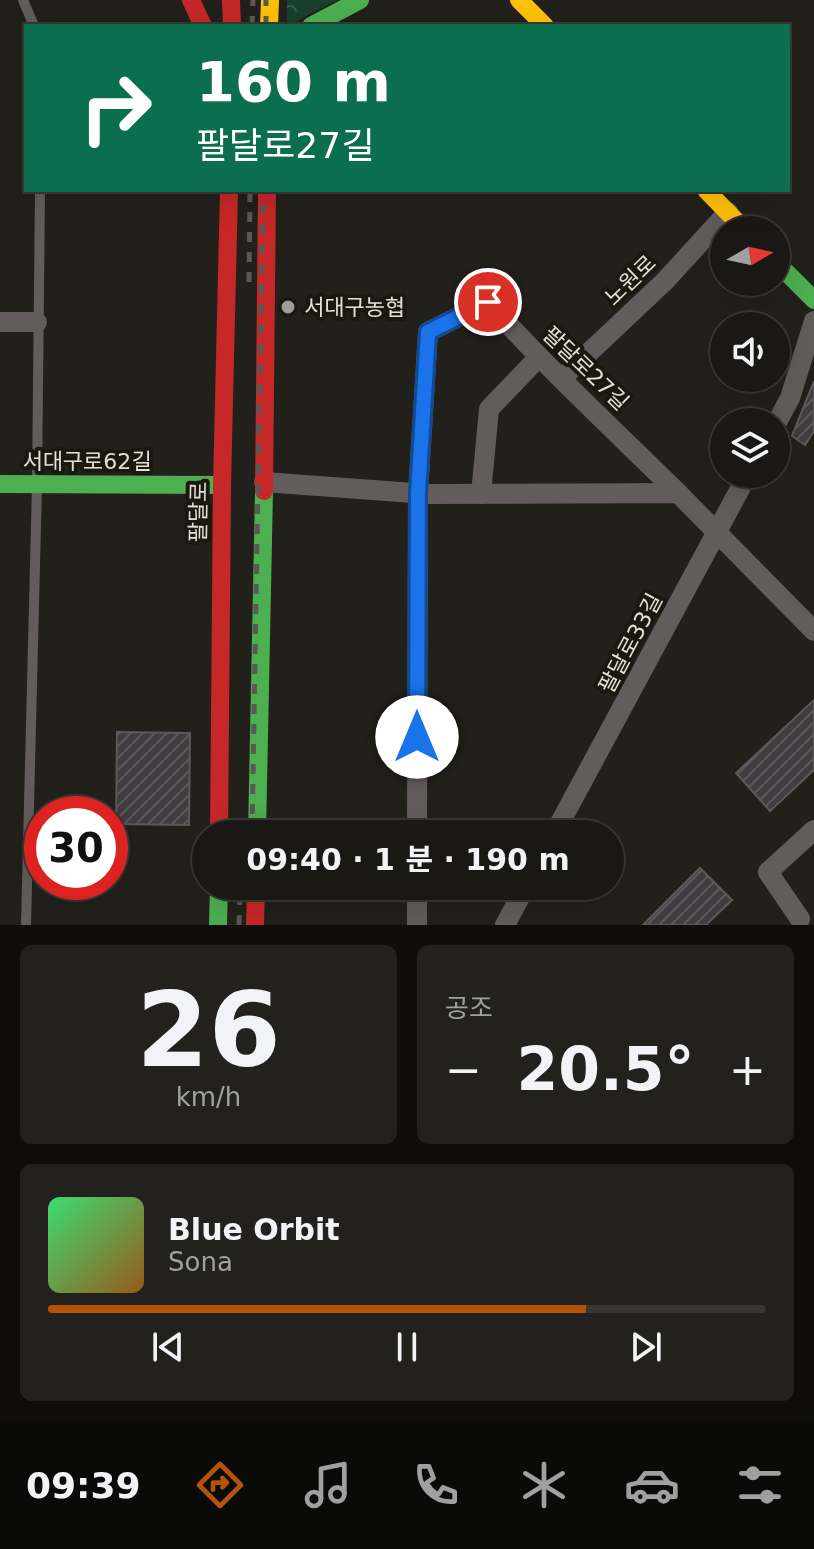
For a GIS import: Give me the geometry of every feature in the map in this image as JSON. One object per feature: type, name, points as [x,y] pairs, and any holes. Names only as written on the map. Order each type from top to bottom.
[{"type":"main road","points":[[191,0],[202,24]]},
{"type":"main road","points":[[231,0],[232,24]]},
{"type":"main road","points":[[269,24],[270,0]]},
{"type":"main road","points":[[315,24],[360,0]]},
{"type":"main road","points":[[523,2],[543,24]]},
{"type":"main road","name":"팔달로","points":[[219,820],[229,192]]},
{"type":"main road","points":[[257,820],[267,192]]},
{"type":"main road","points":[[708,192],[732,216]]},
{"type":"main road","points":[[790,276],[814,300]]},
{"type":"main road","name":"서대구로62길","points":[[0,484],[222,485]]},
{"type":"main road","points":[[218,925],[219,900]]},
{"type":"main road","points":[[255,925],[256,900]]},
{"type":"street","name":"노원로","points":[[562,378],[665,281],[728,212]]},
{"type":"street","name":"팔달로27길","points":[[417,820],[418,493],[428,332],[488,302],[538,358],[562,378],[814,631]]},
{"type":"street","points":[[785,408],[814,321]]},
{"type":"street","points":[[0,322],[37,322]]},
{"type":"street","points":[[481,494],[489,409],[538,358]]},
{"type":"street","points":[[264,482],[418,493],[678,493]]},
{"type":"street","name":"팔달로33길","points":[[562,820],[741,488]]},
{"type":"street","points":[[804,917],[768,872],[814,830]]},
{"type":"street","points":[[417,900],[417,925]]},
{"type":"street","points":[[505,925],[518,900]]},
{"type":"lane","points":[[23,0],[33,24]]},
{"type":"lane","points":[[26,925],[37,485],[40,192]]},
{"type":"green space","points":[[287,0],[337,0],[291,24],[287,24]]},
{"type":"building","points":[[814,381],[814,431],[805,445],[792,436]]},
{"type":"building","points":[[814,700],[814,770],[770,811],[736,773]]},
{"type":"building","points":[[117,732],[190,733],[189,825],[128,824],[128,796],[116,796]]},
{"type":"building","points":[[700,868],[732,900],[706,925],[643,925]]},
{"type":"railway","points":[[252,24],[253,0]]},
{"type":"railway","points":[[266,0],[266,24]]},
{"type":"railway","points":[[249,282],[250,192]]},
{"type":"railway","points":[[252,820],[263,192]]},
{"type":"railway","points":[[239,925],[240,900]]},
{"type":"traffic: fast","points":[[315,24],[360,0]]},
{"type":"traffic: fast","points":[[790,276],[814,300]]},
{"type":"traffic: fast","points":[[0,484],[222,485]]},
{"type":"traffic: fast","points":[[257,820],[264,491]]},
{"type":"traffic: fast","points":[[218,925],[219,900]]},
{"type":"traffic: slow","points":[[269,24],[270,0]]},
{"type":"traffic: slow","points":[[519,0],[543,24]]},
{"type":"traffic: slow","points":[[708,192],[731,216]]},
{"type":"traffic: jam","points":[[191,0],[202,24]]},
{"type":"traffic: jam","points":[[231,0],[232,24]]},
{"type":"traffic: jam","points":[[219,820],[229,192]]},
{"type":"traffic: jam","points":[[264,491],[267,192]]},
{"type":"traffic: jam","points":[[255,925],[256,900]]},
{"type":"place","name":"서대구농협","points":[[288,307]]},
{"type":"route","points":[[417,737],[418,493],[428,332],[488,302]]}]
